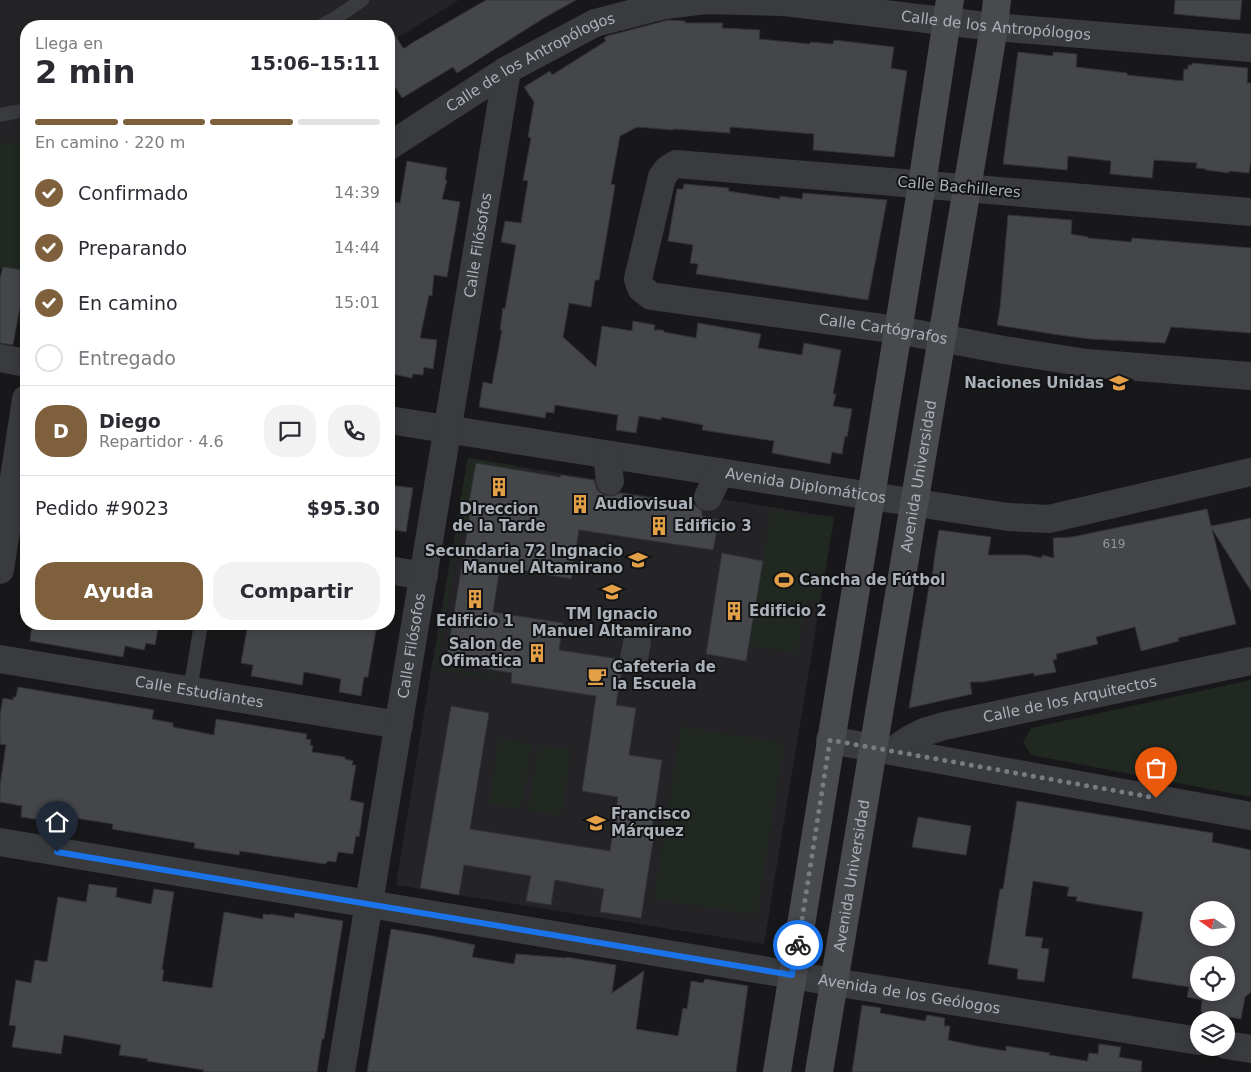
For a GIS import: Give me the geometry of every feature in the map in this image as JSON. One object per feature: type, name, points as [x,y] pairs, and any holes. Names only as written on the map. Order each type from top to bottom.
[{"type":"street","name":"Calle de los Antropólogos","points":[[395,142],[507,70],[595,23],[665,5],[706,0],[949,10],[994,27],[1251,48]]},
{"type":"street","name":"Avenida Universidad","points":[[819,1072],[834,982],[883,749],[914,503],[997,0]]},
{"type":"street","points":[[777,1072],[949,10]]},
{"type":"street","name":"Calle Filósofos","points":[[341,1072],[507,70]]},
{"type":"street","name":"Calle Bachilleres","points":[[668,169],[676,164],[1251,212]]},
{"type":"street","name":"Calle Cartógrafos","points":[[668,169],[662,177],[638,279],[641,288],[651,296],[898,330],[1087,363],[1251,376]]},
{"type":"street","points":[[0,358],[20,361]]},
{"type":"street","name":"Avenida Diplomáticos","points":[[395,421],[448,430],[609,468],[720,472],[1008,517],[1049,519],[1251,472]]},
{"type":"street","points":[[0,570],[12,506],[20,445]]},
{"type":"street","points":[[708,497],[720,472]]},
{"type":"street","points":[[395,571],[424,576]]},
{"type":"street","name":"Calle Estudiantes","points":[[0,659],[399,725]]},
{"type":"street","name":"Calle de los Arquitectos","points":[[883,749],[944,726],[1251,660]]},
{"type":"street","points":[[830,740],[1251,816]]},
{"type":"street","name":"Avenida de los Geólogos","points":[[0,842],[834,982],[1190,1040]]},
{"type":"street","points":[[1235,1046],[1251,1049]]},
{"type":"lane","points":[[332,20],[362,0]]},
{"type":"lane","points":[[0,115],[20,111]]},
{"type":"lane","points":[[190,690],[200,630]]},
{"type":"shaded area","points":[[0,0],[459,0],[395,39],[395,20],[20,20],[20,142],[0,144]]},
{"type":"shaded area","points":[[20,142],[20,271],[0,268],[0,144]]},
{"type":"shaded area","points":[[468,458],[606,481],[618,491],[699,505],[708,497],[834,517],[764,944],[396,885]]},
{"type":"shaded area","points":[[468,458],[517,466],[516,471],[476,464],[469,501],[509,509],[506,526],[457,519]]},
{"type":"shaded area","name":"Cancha de Fútbol","points":[[771,510],[819,518],[820,515],[834,517],[820,602],[806,600],[797,653],[749,645]]},
{"type":"shaded area","points":[[456,530],[460,530],[437,667],[492,675],[493,671],[497,672],[495,679],[433,669]]},
{"type":"shaded area","points":[[1251,680],[1251,797],[1031,755],[1023,742],[1031,728]]},
{"type":"shaded area","points":[[681,727],[784,743],[757,915],[654,899]]},
{"type":"shaded area","points":[[499,739],[532,744],[521,809],[489,804]]},
{"type":"shaded area","points":[[539,745],[571,750],[561,816],[528,810]]},
{"type":"building","points":[[486,0],[576,0],[457,73],[453,67],[402,98],[395,87],[395,35],[403,48]]},
{"type":"building","points":[[1175,0],[1242,0],[1240,20],[1174,14]]},
{"type":"building","points":[[668,20],[685,21],[685,23],[723,23],[722,28],[760,30],[759,39],[810,44],[810,42],[833,44],[834,40],[894,47],[891,68],[907,71],[894,157],[813,150],[814,134],[730,127],[730,133],[637,127],[620,136],[611,184],[615,185],[599,280],[595,280],[591,307],[569,303],[563,337],[596,367],[602,326],[632,331],[633,321],[655,325],[654,330],[663,330],[664,332],[696,338],[698,323],[761,334],[758,348],[802,355],[804,343],[841,350],[833,394],[836,394],[833,406],[852,409],[842,454],[832,452],[830,464],[772,453],[774,441],[702,430],[703,425],[661,417],[661,420],[639,416],[636,433],[616,430],[618,415],[555,405],[554,413],[546,412],[545,418],[479,407],[483,382],[492,384],[502,330],[500,330],[503,308],[505,309],[516,245],[501,242],[505,221],[521,223],[528,181],[523,180],[531,138],[528,137],[534,102],[524,87],[550,71],[552,75],[606,41],[604,38],[607,36]]},
{"type":"building","points":[[1018,52],[1053,56],[1053,52],[1077,54],[1076,67],[1183,81],[1184,69],[1188,69],[1188,65],[1192,65],[1192,63],[1248,68],[1247,83],[1251,83],[1251,159],[1249,173],[1206,170],[1196,168],[1197,163],[1154,160],[1152,178],[1110,174],[1111,161],[1068,156],[1067,170],[1003,164]]},
{"type":"building","points":[[407,161],[447,168],[445,180],[447,180],[442,199],[460,202],[447,277],[434,275],[432,296],[429,295],[420,338],[437,340],[433,369],[424,367],[423,375],[413,374],[412,378],[395,375],[395,202],[400,203]]},
{"type":"building","points":[[684,184],[729,188],[728,191],[780,199],[780,196],[802,199],[803,193],[887,200],[868,300],[696,274],[698,264],[690,263],[693,245],[668,241],[677,189],[683,189]]},
{"type":"building","points":[[1008,215],[1072,220],[1071,234],[1088,238],[1131,242],[1132,238],[1251,248],[1251,333],[1171,327],[1165,343],[1090,339],[997,325]]},
{"type":"building","points":[[3,267],[20,270],[20,307],[13,345],[0,343],[0,278]]},
{"type":"building","points":[[476,463],[560,477],[561,475],[594,480],[597,490],[604,495],[612,496],[620,493],[695,505],[702,511],[702,516],[719,520],[713,550],[579,530],[571,579],[500,566],[493,612],[563,623],[559,650],[619,659],[622,668],[616,705],[636,708],[629,755],[662,760],[652,828],[655,829],[641,918],[600,912],[604,889],[555,880],[551,905],[526,901],[531,876],[464,865],[459,895],[420,888],[451,706],[489,713],[470,829],[610,851],[618,797],[582,791],[596,696],[511,683],[512,673],[446,662],[472,502],[469,502]]},
{"type":"building","points":[[395,486],[413,488],[406,532],[395,530]]},
{"type":"building","points":[[1207,509],[1211,526],[1251,518],[1251,591],[1212,529],[1236,624],[1178,638],[1179,641],[1141,651],[1135,627],[1096,637],[1098,644],[1056,654],[1057,659],[1053,660],[1056,672],[1034,676],[1034,673],[982,682],[970,682],[972,694],[909,708],[939,530],[991,537],[988,555],[1028,555],[1042,558],[1042,555],[1054,558],[1053,538],[1072,537]]},
{"type":"building","name":"Edificio 2","points":[[722,553],[763,561],[746,661],[706,654]]},
{"type":"building","points":[[31,630],[158,630],[155,645],[146,643],[144,650],[125,646],[123,657],[30,641]]},
{"type":"building","points":[[247,630],[376,630],[368,677],[364,677],[361,696],[339,692],[341,679],[304,672],[302,685],[251,676],[253,665],[241,663]]},
{"type":"building","points":[[18,687],[154,710],[152,719],[173,723],[173,727],[214,735],[216,719],[307,734],[306,739],[311,740],[310,745],[313,746],[312,752],[345,757],[345,759],[353,761],[352,765],[356,765],[350,800],[364,803],[359,837],[356,836],[353,854],[338,852],[336,862],[328,861],[325,864],[240,851],[239,855],[194,848],[195,843],[112,829],[113,824],[42,813],[41,820],[21,817],[22,806],[0,802],[0,785],[6,745],[0,744],[0,715],[3,698],[13,700],[13,697],[16,697]]},
{"type":"building","points":[[1017,801],[1213,833],[1212,842],[1251,850],[1251,992],[1245,997],[1241,1019],[1235,1018],[1235,1011],[1201,1011],[1202,1001],[1235,1001],[1235,956],[1190,956],[1190,998],[1187,997],[1189,987],[1132,978],[1143,912],[1076,901],[1077,897],[1067,896],[1069,887],[1033,881],[1025,936],[1043,938],[1041,948],[1049,949],[1044,982],[1017,979],[1018,969],[988,964],[1000,889],[1003,889]]},
{"type":"building","points":[[918,817],[971,826],[966,855],[912,847]]},
{"type":"building","points":[[89,884],[117,888],[116,897],[151,904],[154,889],[174,892],[162,969],[164,970],[162,981],[212,988],[224,912],[263,919],[263,914],[294,918],[295,913],[343,921],[317,1072],[203,1072],[204,1070],[119,1055],[121,1045],[64,1035],[61,1054],[12,1047],[16,1026],[9,1025],[16,980],[31,983],[35,960],[47,962],[58,897],[86,902]]},
{"type":"building","points":[[391,929],[475,945],[472,957],[514,964],[516,954],[566,957],[616,965],[612,993],[644,971],[636,1029],[678,1036],[683,1008],[687,1009],[691,981],[703,983],[705,979],[748,986],[736,1072],[367,1072]]},
{"type":"building","points":[[862,1005],[881,1008],[880,1013],[925,1021],[927,1015],[945,1018],[944,1026],[950,1026],[948,1040],[1006,1051],[1006,1046],[1050,1053],[1049,1055],[1087,1062],[1089,1053],[1098,1054],[1099,1044],[1121,1047],[1119,1057],[1142,1061],[1141,1072],[852,1072]]},
{"type":"way so far","points":[[798,945],[830,740],[1156,798]]},
{"type":"place","name":"Naciones Unidas","points":[[1119,383]]},
{"type":"place","name":"DIreccion de la Tarde","points":[[499,487]]},
{"type":"place","name":"Audiovisual","points":[[580,504]]},
{"type":"place","name":"Edificio 3","points":[[659,526]]},
{"type":"place","name":"Secundaria 72 Ingnacio Manuel Altamirano","points":[[638,560]]},
{"type":"place","name":"Cancha de Fútbol","points":[[784,580]]},
{"type":"place","name":"TM Ignacio Manuel Altamirano","points":[[612,592]]},
{"type":"place","name":"Edificio 1","points":[[475,599]]},
{"type":"place","name":"Edificio 2","points":[[734,611]]},
{"type":"place","name":"Salon de Ofimatica","points":[[537,653]]},
{"type":"place","name":"Cafeteria de la Escuela","points":[[597,676]]},
{"type":"place","name":"Francisco Márquez","points":[[596,823]]},
{"type":"route","points":[[57,852],[792,975],[798,945]]}]
